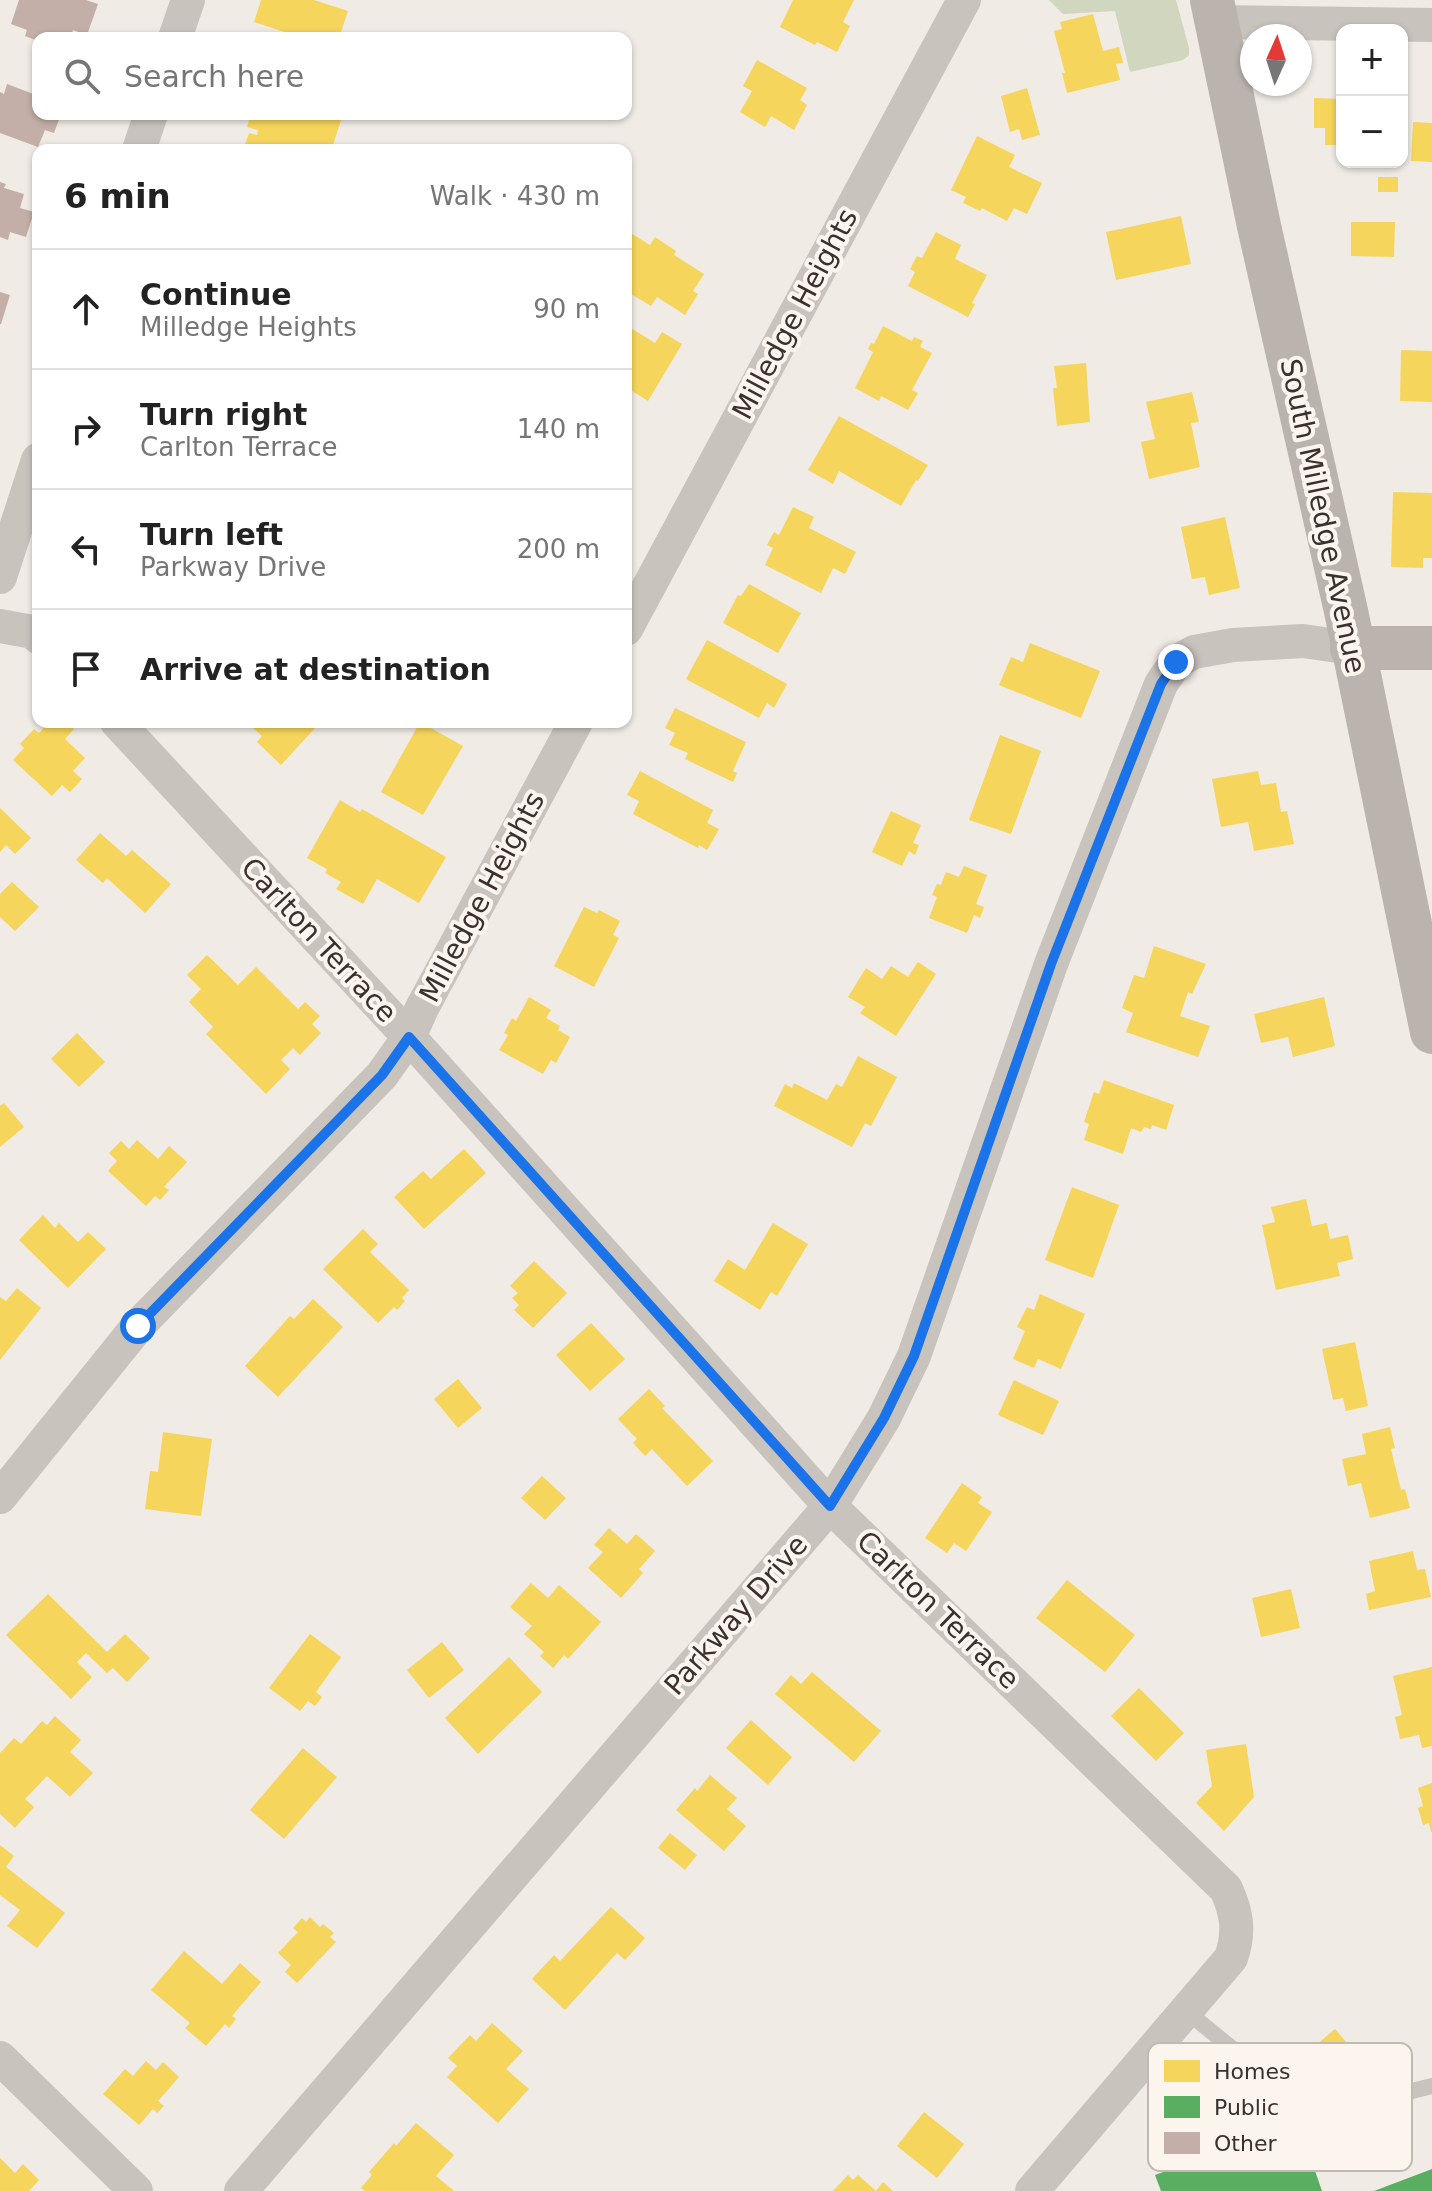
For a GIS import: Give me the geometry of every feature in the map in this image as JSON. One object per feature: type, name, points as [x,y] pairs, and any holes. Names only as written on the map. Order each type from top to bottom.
[{"type":"main road","name":"South Milledge Avenue","points":[[1214,11],[1346,611],[1432,1032]]},
{"type":"main road","points":[[1352,648],[1432,648]]},
{"type":"street","points":[[177,32],[188,0]]},
{"type":"street","name":"Milledge Heights","points":[[632,618],[964,0]]},
{"type":"street","points":[[1214,11],[1432,25]]},
{"type":"street","points":[[141,144],[149,120]]},
{"type":"street","points":[[0,577],[32,478]]},
{"type":"street","points":[[0,626],[32,632]]},
{"type":"street","name":"Parkway Drive","points":[[241,2191],[830,1506],[884,1418],[914,1356],[1051,964],[1161,684],[1176,662],[1194,652],[1233,645],[1303,641],[1352,648]]},
{"type":"street","name":"Carlton Terrace","points":[[123,728],[409,1037],[830,1506],[1226,1889],[1238,1928],[1236,1943],[1231,1958],[1186,2011]]},
{"type":"street","name":"Milledge Heights","points":[[0,1497],[138,1326],[382,1075],[409,1037],[573,728]]},
{"type":"street","points":[[1159,2043],[1186,2011]]},
{"type":"street","points":[[1032,2191],[1148,2055]]},
{"type":"street","points":[[0,2058],[136,2191]]},
{"type":"lane","points":[[1186,2011],[1225,2043]]},
{"type":"lane","points":[[1412,2091],[1432,2086]]},
{"type":"green space","points":[[1049,0],[1176,0],[1189,55],[1183,60],[1130,72],[1115,11],[1063,14]]},
{"type":"building: Homes","points":[[261,0],[314,0],[348,11],[341,32],[285,32],[254,22]]},
{"type":"building: Homes","points":[[793,0],[854,0],[843,22],[850,26],[837,52],[817,42],[815,45],[780,27]]},
{"type":"building: Homes","points":[[1093,14],[1103,51],[1119,47],[1123,63],[1116,64],[1120,80],[1067,93],[1054,31],[1062,29],[1060,22]]},
{"type":"building: Homes","points":[[757,60],[807,88],[800,100],[807,105],[794,130],[771,116],[765,127],[740,112],[752,91],[743,86]]},
{"type":"building: Homes","points":[[1027,88],[1040,135],[1022,140],[1019,129],[1010,132],[1001,96]]},
{"type":"building: Homes","points":[[1314,98],[1336,99],[1336,145],[1325,145],[1325,128],[1314,128]]},
{"type":"building: Homes","points":[[249,120],[341,120],[333,144],[245,144],[249,133],[257,135],[258,130],[247,127]]},
{"type":"building: Homes","points":[[1413,122],[1432,123],[1432,162],[1411,161]]},
{"type":"building: Homes","points":[[977,136],[1015,155],[1009,167],[1042,183],[1027,214],[1014,208],[1007,221],[982,208],[980,211],[963,203],[966,197],[951,190]]},
{"type":"building: Homes","points":[[1378,177],[1398,177],[1398,192],[1378,192]]},
{"type":"building: Homes","points":[[1181,216],[1191,264],[1116,280],[1106,232]]},
{"type":"building: Homes","points":[[1351,222],[1395,222],[1394,257],[1351,256]]},
{"type":"building: Homes","points":[[936,232],[961,245],[955,259],[987,275],[968,317],[908,286],[915,272],[910,269],[917,256],[922,258]]},
{"type":"building: Homes","points":[[632,234],[650,245],[655,237],[676,251],[674,255],[704,274],[693,291],[698,294],[685,315],[657,297],[651,306],[632,295]]},
{"type":"building: Homes","points":[[883,326],[912,341],[914,337],[923,341],[920,347],[932,353],[912,390],[918,393],[908,410],[881,396],[879,401],[855,388],[873,352],[868,349]]},
{"type":"building: Homes","points":[[632,329],[655,343],[662,332],[682,344],[648,401],[632,391]]},
{"type":"building: Homes","points":[[1401,350],[1432,351],[1432,402],[1400,401]]},
{"type":"building: Homes","points":[[1086,363],[1090,422],[1057,426],[1054,366]]},
{"type":"building: Homes","points":[[1192,392],[1199,422],[1191,423],[1200,467],[1149,479],[1141,442],[1155,439],[1146,402]]},
{"type":"building: Homes","points":[[839,416],[928,465],[901,506],[839,471],[833,484],[808,470]]},
{"type":"building: Homes","points":[[1393,492],[1432,493],[1432,558],[1423,558],[1423,568],[1391,567]]},
{"type":"building: Homes","points":[[793,507],[814,517],[809,528],[856,552],[845,574],[833,568],[821,593],[765,565],[773,548],[767,545],[774,532],[779,535]]},
{"type":"building: Homes","points":[[1225,517],[1240,588],[1209,595],[1205,577],[1192,579],[1181,527]]},
{"type":"building: Homes","points":[[749,584],[801,613],[778,653],[723,623],[738,595],[741,596]]},
{"type":"building: Homes","points":[[707,640],[787,684],[774,708],[767,703],[759,718],[686,679]]},
{"type":"building: Homes","points":[[1030,643],[1100,671],[1081,718],[999,685],[1011,657],[1023,662]]},
{"type":"building: Homes","points":[[675,708],[746,742],[733,771],[737,773],[733,782],[685,759],[688,753],[669,745],[675,733],[665,728]]},
{"type":"building: Homes","points":[[44,728],[74,729],[65,739],[85,758],[73,771],[82,779],[70,792],[62,785],[52,796],[13,760],[24,748],[20,744],[34,729],[39,733]]},
{"type":"building: Homes","points":[[253,728],[315,728],[281,765],[257,742],[262,736]]},
{"type":"building: Homes","points":[[417,728],[431,728],[463,746],[423,815],[381,792]]},
{"type":"building: Homes","points":[[1000,735],[1041,751],[1011,834],[969,820]]},
{"type":"building: Homes","points":[[640,771],[713,810],[707,823],[719,829],[707,850],[633,814],[639,801],[627,795]]},
{"type":"building: Homes","points":[[1258,771],[1261,785],[1276,783],[1281,812],[1287,811],[1294,844],[1254,851],[1248,822],[1221,827],[1212,779]]},
{"type":"building: Homes","points":[[340,800],[360,812],[362,809],[446,857],[419,903],[377,879],[363,904],[336,889],[341,882],[325,873],[327,869],[307,858]]},
{"type":"building: Homes","points":[[0,808],[31,838],[15,854],[6,845],[0,852]]},
{"type":"building: Homes","points":[[891,811],[921,825],[913,843],[919,845],[915,855],[909,851],[902,866],[872,852]]},
{"type":"building: Homes","points":[[100,833],[126,856],[132,850],[171,884],[145,913],[107,878],[103,883],[76,860]]},
{"type":"building: Homes","points":[[964,866],[987,875],[976,904],[984,907],[980,918],[974,915],[967,933],[929,918],[937,897],[932,895],[937,884],[941,885],[946,872],[959,877]]},
{"type":"building: Homes","points":[[12,882],[39,907],[15,931],[0,917],[0,894]]},
{"type":"building: Homes","points":[[584,907],[597,913],[599,910],[620,921],[613,935],[619,938],[594,987],[554,966]]},
{"type":"building: Homes","points":[[1154,946],[1206,964],[1192,994],[1188,992],[1180,1016],[1210,1026],[1198,1057],[1126,1032],[1133,1013],[1122,1008],[1134,975],[1144,978]]},
{"type":"building: Homes","points":[[207,955],[238,985],[256,967],[298,1009],[305,1002],[320,1016],[312,1024],[321,1033],[300,1055],[293,1048],[281,1060],[290,1069],[266,1094],[206,1034],[213,1027],[189,1002],[201,989],[187,975]]},
{"type":"building: Homes","points":[[918,962],[936,974],[896,1036],[860,1013],[865,1007],[848,997],[866,968],[882,979],[891,966],[908,977]]},
{"type":"building: Homes","points":[[529,997],[551,1010],[546,1018],[560,1026],[558,1030],[570,1037],[556,1063],[551,1060],[543,1074],[499,1050],[508,1035],[504,1033],[512,1018],[516,1021]]},
{"type":"building: Homes","points":[[1324,997],[1335,1046],[1293,1057],[1288,1037],[1261,1043],[1254,1014]]},
{"type":"building: Homes","points":[[77,1033],[105,1062],[79,1087],[51,1059]]},
{"type":"building: Homes","points":[[858,1056],[897,1077],[871,1126],[865,1123],[852,1147],[774,1106],[785,1084],[792,1088],[794,1083],[827,1100],[836,1084],[842,1087]]},
{"type":"building: Homes","points":[[1104,1080],[1174,1105],[1166,1130],[1152,1125],[1151,1129],[1144,1127],[1141,1132],[1131,1128],[1123,1154],[1084,1140],[1089,1124],[1084,1122],[1094,1092],[1099,1094]]},
{"type":"building: Homes","points":[[4,1103],[24,1127],[0,1147],[0,1106]]},
{"type":"building: Homes","points":[[137,1140],[158,1159],[169,1146],[187,1162],[164,1187],[169,1190],[160,1200],[155,1196],[146,1206],[108,1171],[117,1161],[109,1153],[121,1141],[129,1149]]},
{"type":"building: Homes","points":[[464,1149],[486,1173],[424,1229],[394,1197],[423,1171],[431,1179]]},
{"type":"building: Homes","points":[[1072,1187],[1119,1205],[1093,1278],[1045,1260]]},
{"type":"building: Homes","points":[[1306,1199],[1312,1226],[1327,1223],[1330,1239],[1348,1235],[1353,1259],[1337,1263],[1340,1276],[1276,1290],[1262,1225],[1275,1222],[1271,1207]]},
{"type":"building: Homes","points":[[43,1215],[55,1228],[59,1223],[78,1242],[88,1232],[106,1249],[68,1288],[19,1240]]},
{"type":"building: Homes","points":[[773,1223],[808,1244],[777,1296],[771,1292],[760,1310],[714,1281],[728,1259],[745,1270]]},
{"type":"building: Homes","points":[[363,1229],[378,1244],[370,1252],[409,1290],[397,1310],[394,1307],[378,1323],[323,1269]]},
{"type":"building: Homes","points":[[534,1261],[567,1293],[533,1328],[514,1310],[519,1305],[512,1298],[518,1293],[510,1286]]},
{"type":"building: Homes","points":[[17,1288],[41,1308],[0,1360],[0,1297],[6,1301]]},
{"type":"building: Homes","points":[[1040,1294],[1085,1314],[1061,1369],[1038,1359],[1034,1368],[1013,1359],[1025,1331],[1017,1327],[1027,1307],[1034,1310]]},
{"type":"building: Homes","points":[[313,1299],[343,1327],[278,1397],[245,1366],[290,1316],[294,1319]]},
{"type":"building: Homes","points":[[591,1323],[625,1359],[590,1391],[556,1355]]},
{"type":"building: Homes","points":[[1355,1342],[1368,1406],[1346,1411],[1343,1398],[1333,1400],[1322,1349]]},
{"type":"building: Homes","points":[[458,1379],[482,1408],[458,1428],[434,1399]]},
{"type":"building: Homes","points":[[1014,1380],[1059,1401],[1043,1435],[998,1415]]},
{"type":"building: Homes","points":[[649,1389],[665,1406],[662,1408],[713,1461],[687,1486],[652,1449],[645,1456],[633,1443],[637,1439],[618,1419]]},
{"type":"building: Homes","points":[[1390,1427],[1395,1448],[1391,1449],[1401,1490],[1405,1489],[1410,1508],[1370,1518],[1361,1483],[1348,1486],[1342,1459],[1366,1454],[1362,1434]]},
{"type":"building: Homes","points":[[163,1432],[212,1439],[201,1516],[145,1509],[150,1471],[158,1472]]},
{"type":"building: Homes","points":[[542,1476],[566,1498],[545,1520],[521,1498]]},
{"type":"building: Homes","points":[[962,1483],[982,1497],[978,1503],[992,1512],[966,1551],[954,1543],[947,1553],[925,1538]]},
{"type":"building: Homes","points":[[609,1528],[627,1544],[636,1534],[655,1551],[639,1569],[643,1573],[621,1598],[588,1568],[603,1552],[594,1545]]},
{"type":"building: Homes","points":[[1413,1551],[1417,1570],[1425,1569],[1431,1597],[1369,1610],[1366,1594],[1375,1591],[1369,1561]]},
{"type":"building: Homes","points":[[1067,1580],[1135,1635],[1105,1672],[1036,1618]]},
{"type":"building: Homes","points":[[531,1583],[548,1598],[559,1585],[601,1622],[568,1659],[564,1655],[553,1668],[540,1656],[544,1652],[524,1634],[532,1626],[510,1607]]},
{"type":"building: Homes","points":[[1291,1589],[1300,1628],[1261,1637],[1252,1598]]},
{"type":"building: Homes","points":[[48,1594],[107,1652],[125,1634],[150,1658],[127,1682],[113,1668],[107,1673],[86,1653],[77,1662],[92,1677],[71,1699],[6,1635]]},
{"type":"building: Homes","points":[[310,1634],[341,1657],[316,1692],[322,1697],[315,1706],[308,1701],[300,1711],[269,1688]]},
{"type":"building: Homes","points":[[442,1642],[464,1670],[429,1698],[407,1670]]},
{"type":"building: Homes","points":[[509,1657],[542,1692],[478,1754],[445,1718]]},
{"type":"building: Homes","points":[[1432,1667],[1432,1746],[1422,1748],[1419,1735],[1400,1739],[1395,1717],[1402,1715],[1393,1676]]},
{"type":"building: Homes","points":[[812,1672],[881,1731],[854,1762],[775,1694],[791,1675],[801,1684]]},
{"type":"building: Homes","points":[[1139,1688],[1184,1733],[1156,1761],[1111,1716]]},
{"type":"building: Homes","points":[[55,1716],[81,1740],[70,1752],[93,1773],[70,1797],[47,1776],[25,1799],[34,1807],[15,1828],[0,1814],[0,1753],[14,1738],[21,1744],[42,1721],[47,1725]]},
{"type":"building: Homes","points":[[751,1720],[792,1757],[768,1785],[726,1748]]},
{"type":"building: Homes","points":[[1246,1744],[1254,1797],[1224,1831],[1196,1803],[1212,1786],[1206,1750]]},
{"type":"building: Homes","points":[[303,1748],[337,1777],[284,1839],[250,1810]]},
{"type":"building: Homes","points":[[710,1775],[737,1798],[727,1809],[746,1826],[724,1851],[676,1810]]},
{"type":"building: Homes","points":[[1432,1783],[1431,1832],[1429,1823],[1423,1825],[1418,1808],[1423,1806],[1418,1788]]},
{"type":"building: Homes","points":[[670,1833],[697,1855],[685,1870],[658,1848]]},
{"type":"building: Homes","points":[[0,1845],[14,1856],[6,1867],[65,1913],[37,1948],[7,1926],[20,1910],[0,1895]]},
{"type":"building: Homes","points":[[611,1907],[645,1938],[625,1960],[617,1953],[565,2010],[532,1979],[554,1955],[560,1961]]},
{"type":"building: Homes","points":[[310,1917],[320,1927],[323,1924],[334,1933],[330,1937],[336,1942],[297,1983],[285,1972],[291,1965],[278,1953],[298,1932],[293,1928],[302,1918],[306,1922]]},
{"type":"building: Homes","points":[[184,1951],[222,1984],[240,1963],[261,1982],[232,2016],[236,2019],[229,2028],[225,2024],[206,2046],[185,2028],[190,2023],[151,1990]]},
{"type":"building: Homes","points":[[492,2023],[523,2051],[506,2069],[529,2089],[498,2123],[447,2077],[457,2066],[448,2058],[470,2035],[476,2041]]},
{"type":"building: Homes","points":[[1335,2029],[1347,2043],[1318,2043]]},
{"type":"building: Homes","points":[[146,2061],[156,2070],[163,2062],[179,2077],[158,2101],[164,2106],[157,2113],[153,2109],[139,2125],[103,2094],[125,2069],[133,2076]]},
{"type":"building: Homes","points":[[924,2112],[964,2144],[937,2178],[897,2146]]},
{"type":"building: Homes","points":[[416,2123],[454,2155],[436,2176],[454,2191],[365,2191],[361,2188],[372,2175],[369,2172]]},
{"type":"building: Homes","points":[[0,2158],[15,2173],[23,2164],[39,2180],[29,2191],[0,2191]]},
{"type":"building: Homes","points":[[848,2175],[853,2180],[858,2175],[876,2191],[833,2191]]},
{"type":"building: Homes","points":[[883,2182],[893,2191],[876,2191]]},
{"type":"building: Public","points":[[1432,2169],[1432,2191],[1374,2191]]},
{"type":"building: Public","points":[[1166,2171],[1315,2171],[1322,2191],[1161,2191],[1155,2175]]},
{"type":"building: Other","points":[[19,0],[86,0],[98,4],[88,32],[32,32],[32,39],[25,36],[27,30],[11,24]]},
{"type":"building: Other","points":[[7,84],[32,93],[32,120],[59,120],[54,133],[45,130],[39,144],[32,145],[0,133],[0,92],[4,94]]},
{"type":"building: Other","points":[[0,182],[6,184],[4,188],[24,194],[20,208],[32,211],[32,218],[26,237],[10,232],[8,240],[0,237]]},
{"type":"building: Other","points":[[0,292],[10,295],[1,324],[0,324]]},
{"type":"route","points":[[138,1326],[382,1075],[409,1037],[830,1506],[884,1418],[914,1356],[1051,964],[1161,684],[1176,662]]}]
